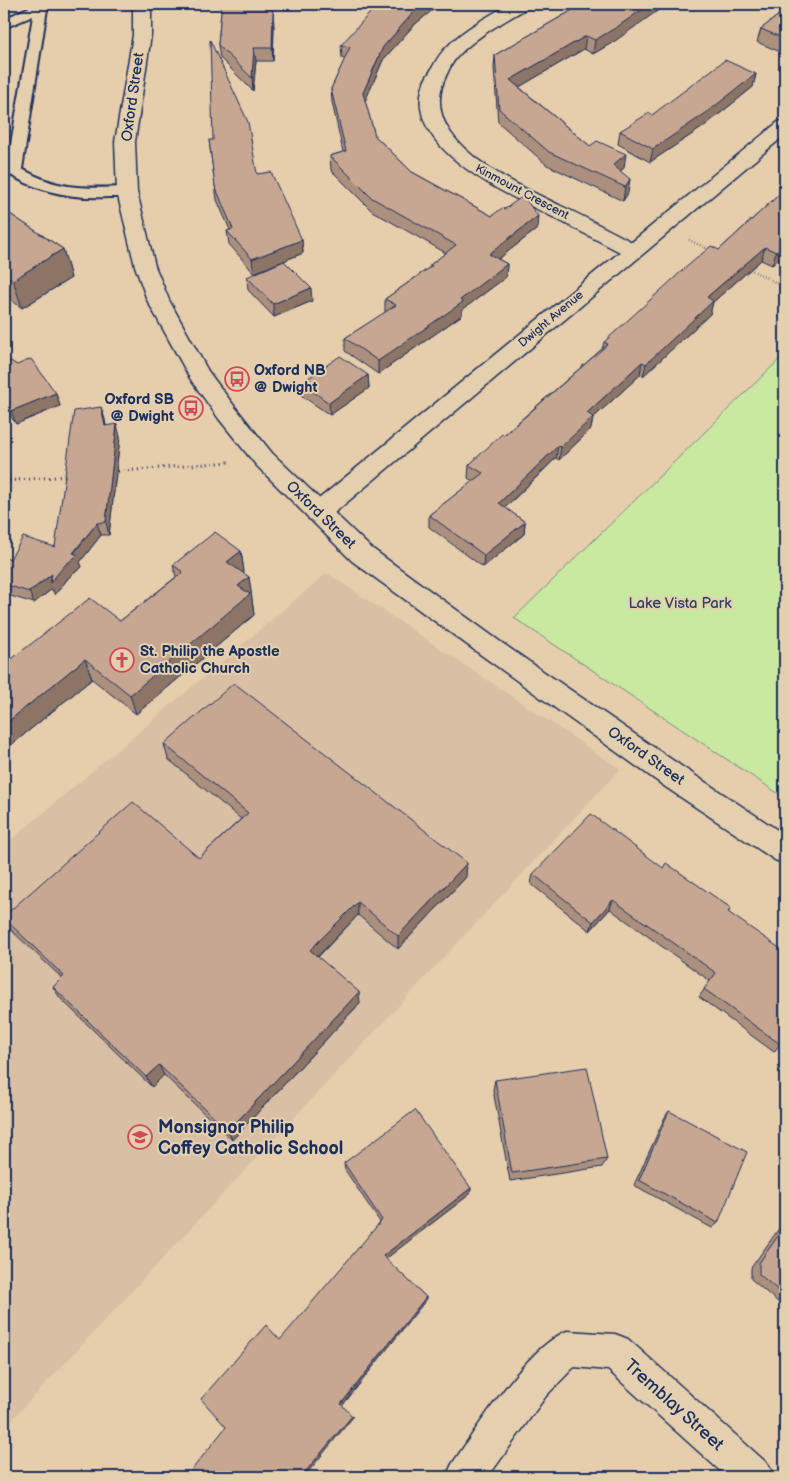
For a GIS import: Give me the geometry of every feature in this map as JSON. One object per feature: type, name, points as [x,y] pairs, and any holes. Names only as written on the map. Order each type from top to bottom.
[{"type":"street","name":"Oxford Street","points":[[142,4],[142,35],[125,142],[128,192],[145,266],[158,300],[199,375],[264,459],[361,554],[493,650],[674,777],[785,851]]},
{"type":"street","name":"Kinmount Crescent","points":[[521,4],[461,43],[445,60],[435,78],[429,100],[435,123],[447,143],[466,162],[497,181],[634,250]]},
{"type":"street","name":"Dwight Avenue","points":[[318,513],[785,126]]},
{"type":"street","name":"Tremblay Street","points":[[464,1477],[533,1383],[567,1349],[615,1352],[755,1477]]},
{"type":"lane","points":[[44,5],[9,168],[45,185],[75,193],[128,192]]},
{"type":"lane","points":[[4,24],[44,5]]},
{"type":"path","points":[[663,227],[716,253]]},
{"type":"path","points":[[742,266],[785,287]]},
{"type":"path","points":[[110,472],[264,459]]},
{"type":"path","points":[[4,481],[71,476]]},
{"type":"shaded area","name":"Monsignor Philip Coffey Catholic School","points":[[327,573],[620,769],[4,1428],[4,846]]},
{"type":"green space","name":"Lake Vista Park","points":[[785,354],[785,798],[514,618]]},
{"type":"building","points":[[220,4],[271,4],[273,13],[272,48],[254,48],[252,78],[218,45]]},
{"type":"building","points":[[378,4],[424,4],[413,13],[383,47],[363,93],[375,136],[412,172],[492,216],[523,196],[538,216],[489,254],[507,264],[460,300],[463,302],[378,361],[345,338],[396,305],[385,299],[432,266],[430,265],[456,245],[372,198],[330,156],[346,151],[331,89],[350,47],[341,45]]},
{"type":"building","points":[[583,4],[650,4],[595,40],[586,36],[510,80],[590,146],[597,141],[626,154],[613,165],[630,179],[625,187],[549,152],[499,109],[495,55]]},
{"type":"building","points":[[785,10],[785,39],[761,29]]},
{"type":"building","points":[[210,40],[248,122],[257,174],[271,172],[302,240],[252,259],[227,231],[233,229],[215,186],[209,140],[213,140]]},
{"type":"building","points":[[725,60],[756,74],[706,113],[653,149],[620,131],[649,113],[652,115]]},
{"type":"building","points":[[785,189],[785,244],[776,252],[765,247],[707,297],[713,301],[646,364],[642,362],[587,413],[593,417],[561,447],[558,446],[499,503],[525,522],[484,555],[429,515],[483,473],[469,465],[502,434],[504,435],[608,344],[604,342],[683,270],[711,246],[719,250]]},
{"type":"building","points":[[4,210],[63,249],[13,280],[4,274]]},
{"type":"building","points":[[284,261],[311,288],[273,304],[247,277]]},
{"type":"building","points":[[340,356],[368,375],[329,403],[301,383]]},
{"type":"building","points":[[4,357],[17,365],[31,359],[56,393],[11,411],[4,400]]},
{"type":"building","points":[[101,407],[105,426],[117,424],[106,522],[97,523],[73,553],[78,555],[65,565],[50,583],[52,574],[29,592],[4,584],[4,558],[10,559],[23,537],[55,547],[74,411]]},
{"type":"building","name":"St. Philip the Apostle Catholic Church","points":[[215,532],[241,551],[227,562],[249,577],[238,586],[250,594],[130,695],[85,659],[4,725],[4,665],[90,598],[120,621],[183,572],[173,565]]},
{"type":"building","points":[[234,683],[467,863],[398,936],[358,902],[310,950],[359,992],[228,1131],[159,1065],[146,1077],[53,987],[64,976],[4,916],[133,802],[199,858],[248,813],[164,744]]},
{"type":"building","points":[[591,814],[663,868],[666,863],[731,908],[728,912],[785,952],[785,1037],[780,1044],[704,989],[716,973],[613,900],[593,922],[533,874]]},
{"type":"building","points":[[587,1067],[607,1159],[512,1173],[495,1080]]},
{"type":"building","points":[[415,1110],[471,1188],[383,1256],[426,1297],[341,1404],[352,1416],[301,1477],[186,1477],[226,1427],[201,1399],[266,1325],[280,1340],[382,1220],[344,1163]]},
{"type":"building","points":[[669,1111],[747,1152],[718,1223],[639,1180]]},
{"type":"building","points":[[785,1226],[785,1296],[759,1274],[759,1263]]},
{"type":"place","name":"Oxford NB @ Dwight","points":[[237,379]]},
{"type":"place","name":"Oxford SB @ Dwight","points":[[191,408]]},
{"type":"place","name":"St. Philip the Apostle Catholic Church","points":[[122,660]]},
{"type":"place","name":"Monsignor Philip Coffey Catholic School","points":[[140,1137]]}]
